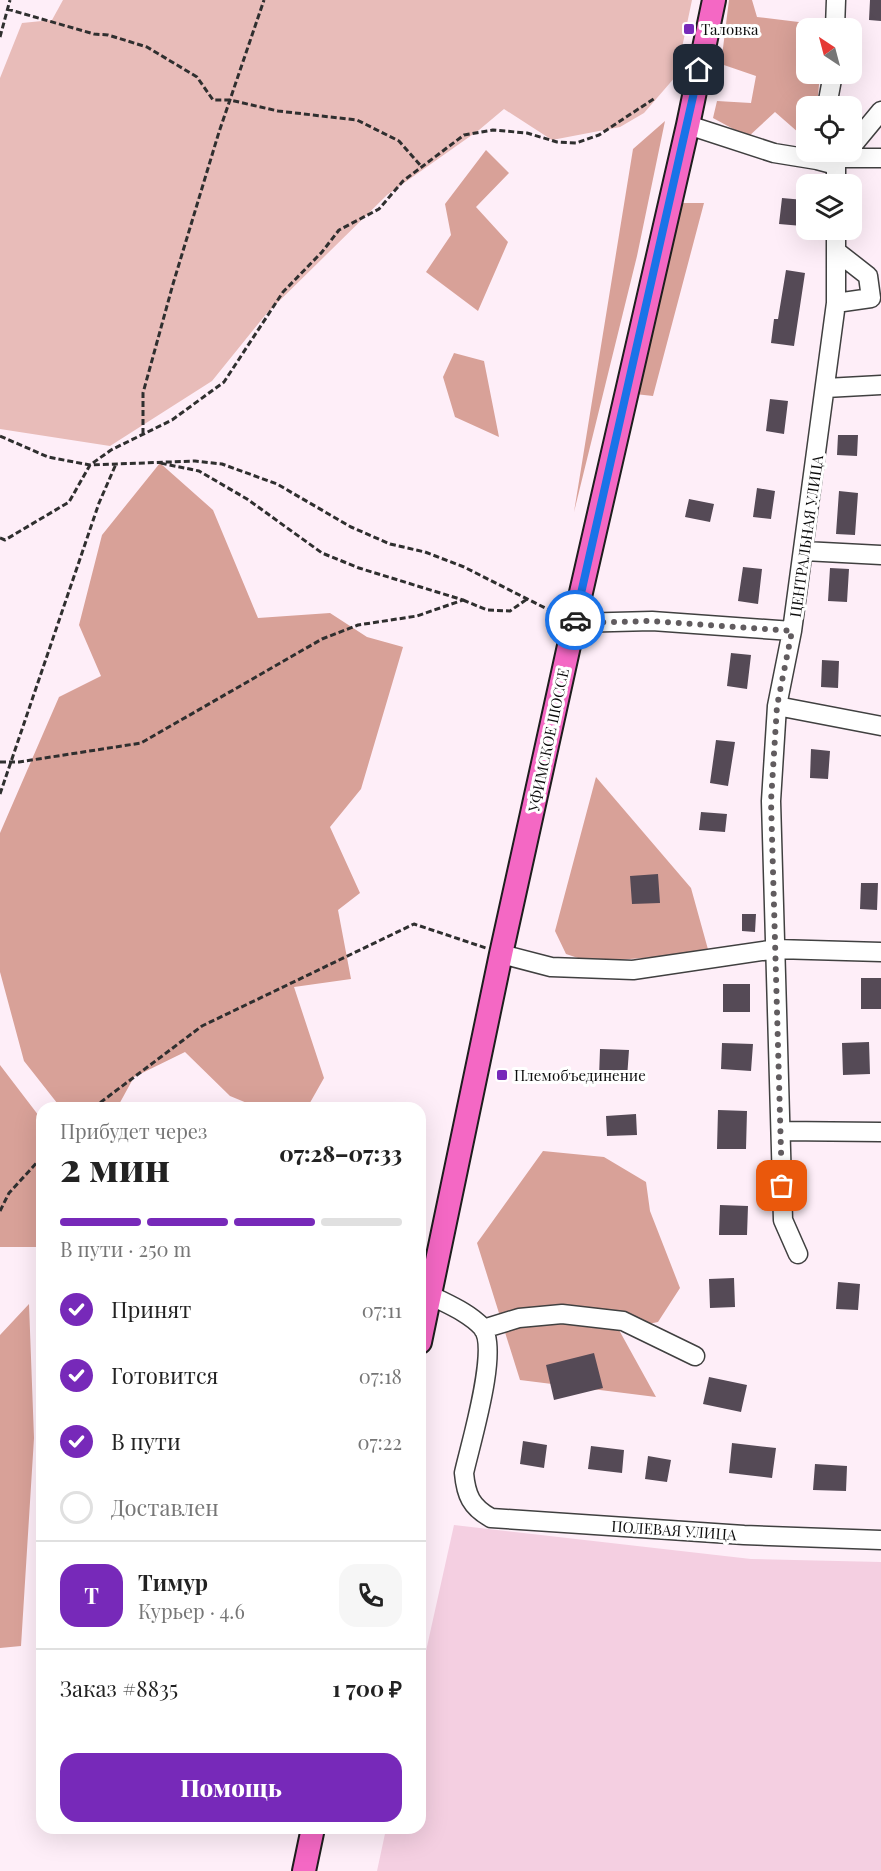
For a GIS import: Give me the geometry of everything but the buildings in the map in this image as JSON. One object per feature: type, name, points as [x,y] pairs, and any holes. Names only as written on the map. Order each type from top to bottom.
[{"type":"main road","name":"УФИМСКОЕ ШОССЕ","points":[[426,1314],[501,954],[688,125],[714,0]]},
{"type":"main road","points":[[304,1871],[312,1834]]},
{"type":"street","points":[[836,18],[837,0]]},
{"type":"street","points":[[862,134],[881,111]]},
{"type":"street","points":[[688,125],[774,153],[796,154]]},
{"type":"street","points":[[862,156],[881,158]]},
{"type":"street","name":"ЦЕНТРАЛЬНАЯ УЛИЦА","points":[[798,1254],[783,1220],[771,801],[777,706],[792,631],[804,551],[836,303],[836,240]]},
{"type":"street","points":[[836,250],[868,276],[871,298],[836,303]]},
{"type":"street","points":[[826,388],[881,385]]},
{"type":"street","points":[[804,551],[881,555]]},
{"type":"street","points":[[574,623],[651,621],[792,631]]},
{"type":"street","points":[[777,706],[881,726]]},
{"type":"street","points":[[501,954],[551,967],[633,970],[776,949],[881,952]]},
{"type":"street","points":[[781,1131],[881,1132]]},
{"type":"street","points":[[430,1295],[464,1313],[483,1329],[519,1318],[562,1314],[623,1321],[695,1356]]},
{"type":"street","name":"ПОЛЕВАЯ УЛИЦА","points":[[483,1329],[489,1350],[487,1374],[464,1473],[465,1489],[471,1503],[491,1518],[744,1535],[881,1540]]},
{"type":"path","points":[[0,37],[10,0]]},
{"type":"path","points":[[143,434],[143,393],[173,284],[230,100],[264,0]]},
{"type":"path","points":[[7,9],[147,47],[197,77],[213,100],[230,100],[278,111],[357,120],[399,141],[422,166]]},
{"type":"path","points":[[0,538],[5,540],[69,502],[90,465],[111,450],[172,420],[224,382],[283,292],[322,252],[339,230],[379,209],[403,181],[464,135],[493,130],[527,133],[557,142],[576,143],[599,135],[655,98]]},
{"type":"path","points":[[0,436],[48,457],[90,465],[195,461],[222,464],[252,473],[277,484],[351,527],[390,544],[424,552],[464,567],[574,623]]},
{"type":"path","points":[[160,463],[199,471],[247,499],[322,553],[359,568],[463,600],[487,610],[510,611],[527,599]]},
{"type":"path","points":[[0,794],[99,503],[116,464]]},
{"type":"path","points":[[0,762],[141,743],[322,639],[358,625],[417,616],[463,600]]},
{"type":"path","points":[[101,1102],[202,1026],[414,924],[501,954]]},
{"type":"path","points":[[0,1211],[9,1193],[36,1164]]},
{"type":"shaded area","points":[[63,0],[692,0],[676,76],[644,113],[620,127],[552,140],[504,109],[479,130],[387,195],[267,313],[212,381],[110,446],[0,429],[0,78],[22,23],[52,20]]},
{"type":"shaded area","points":[[729,0],[752,0],[757,17],[796,22],[796,84],[819,84],[818,96],[796,96],[796,130],[775,112],[748,137],[713,118],[717,101],[751,103],[756,76],[721,64]]},
{"type":"shaded area","points":[[665,121],[637,256],[574,512],[633,149]]},
{"type":"shaded area","points":[[486,150],[509,173],[476,207],[508,242],[478,311],[426,272],[451,235],[445,204]]},
{"type":"shaded area","points":[[682,203],[704,203],[653,396],[635,394]]},
{"type":"shaded area","points":[[454,353],[484,361],[499,437],[455,417],[443,377]]},
{"type":"shaded area","points":[[160,463],[213,510],[258,618],[330,613],[367,637],[403,647],[361,789],[330,827],[360,893],[338,910],[351,979],[294,987],[324,1078],[310,1102],[244,1102],[230,1096],[185,1052],[134,1077],[120,1102],[56,1102],[24,1061],[0,972],[0,833],[59,697],[101,676],[79,625],[102,535]]},
{"type":"shaded area","points":[[596,777],[691,888],[709,953],[590,962],[566,954],[555,931]]},
{"type":"shaded area","points":[[0,1065],[36,1112],[36,1247],[0,1247]]},
{"type":"shaded area","points":[[543,1151],[604,1157],[646,1182],[650,1211],[680,1288],[658,1322],[619,1330],[656,1397],[520,1380],[477,1243]]},
{"type":"shaded area","points":[[29,1304],[34,1438],[21,1646],[0,1648],[0,1335]]},
{"type":"shaded area","points":[[454,1525],[751,1559],[881,1562],[881,1871],[377,1871],[385,1834],[426,1834],[426,1651]]},
{"type":"way so far","points":[[575,620],[574,623],[651,621],[792,631],[777,706],[771,801],[782,1186]]},
{"type":"place","name":"Таловка","points":[[689,29]]},
{"type":"place","name":"Племобъединение","points":[[502,1075]]},
{"type":"route","points":[[575,620],[699,70]]}]
